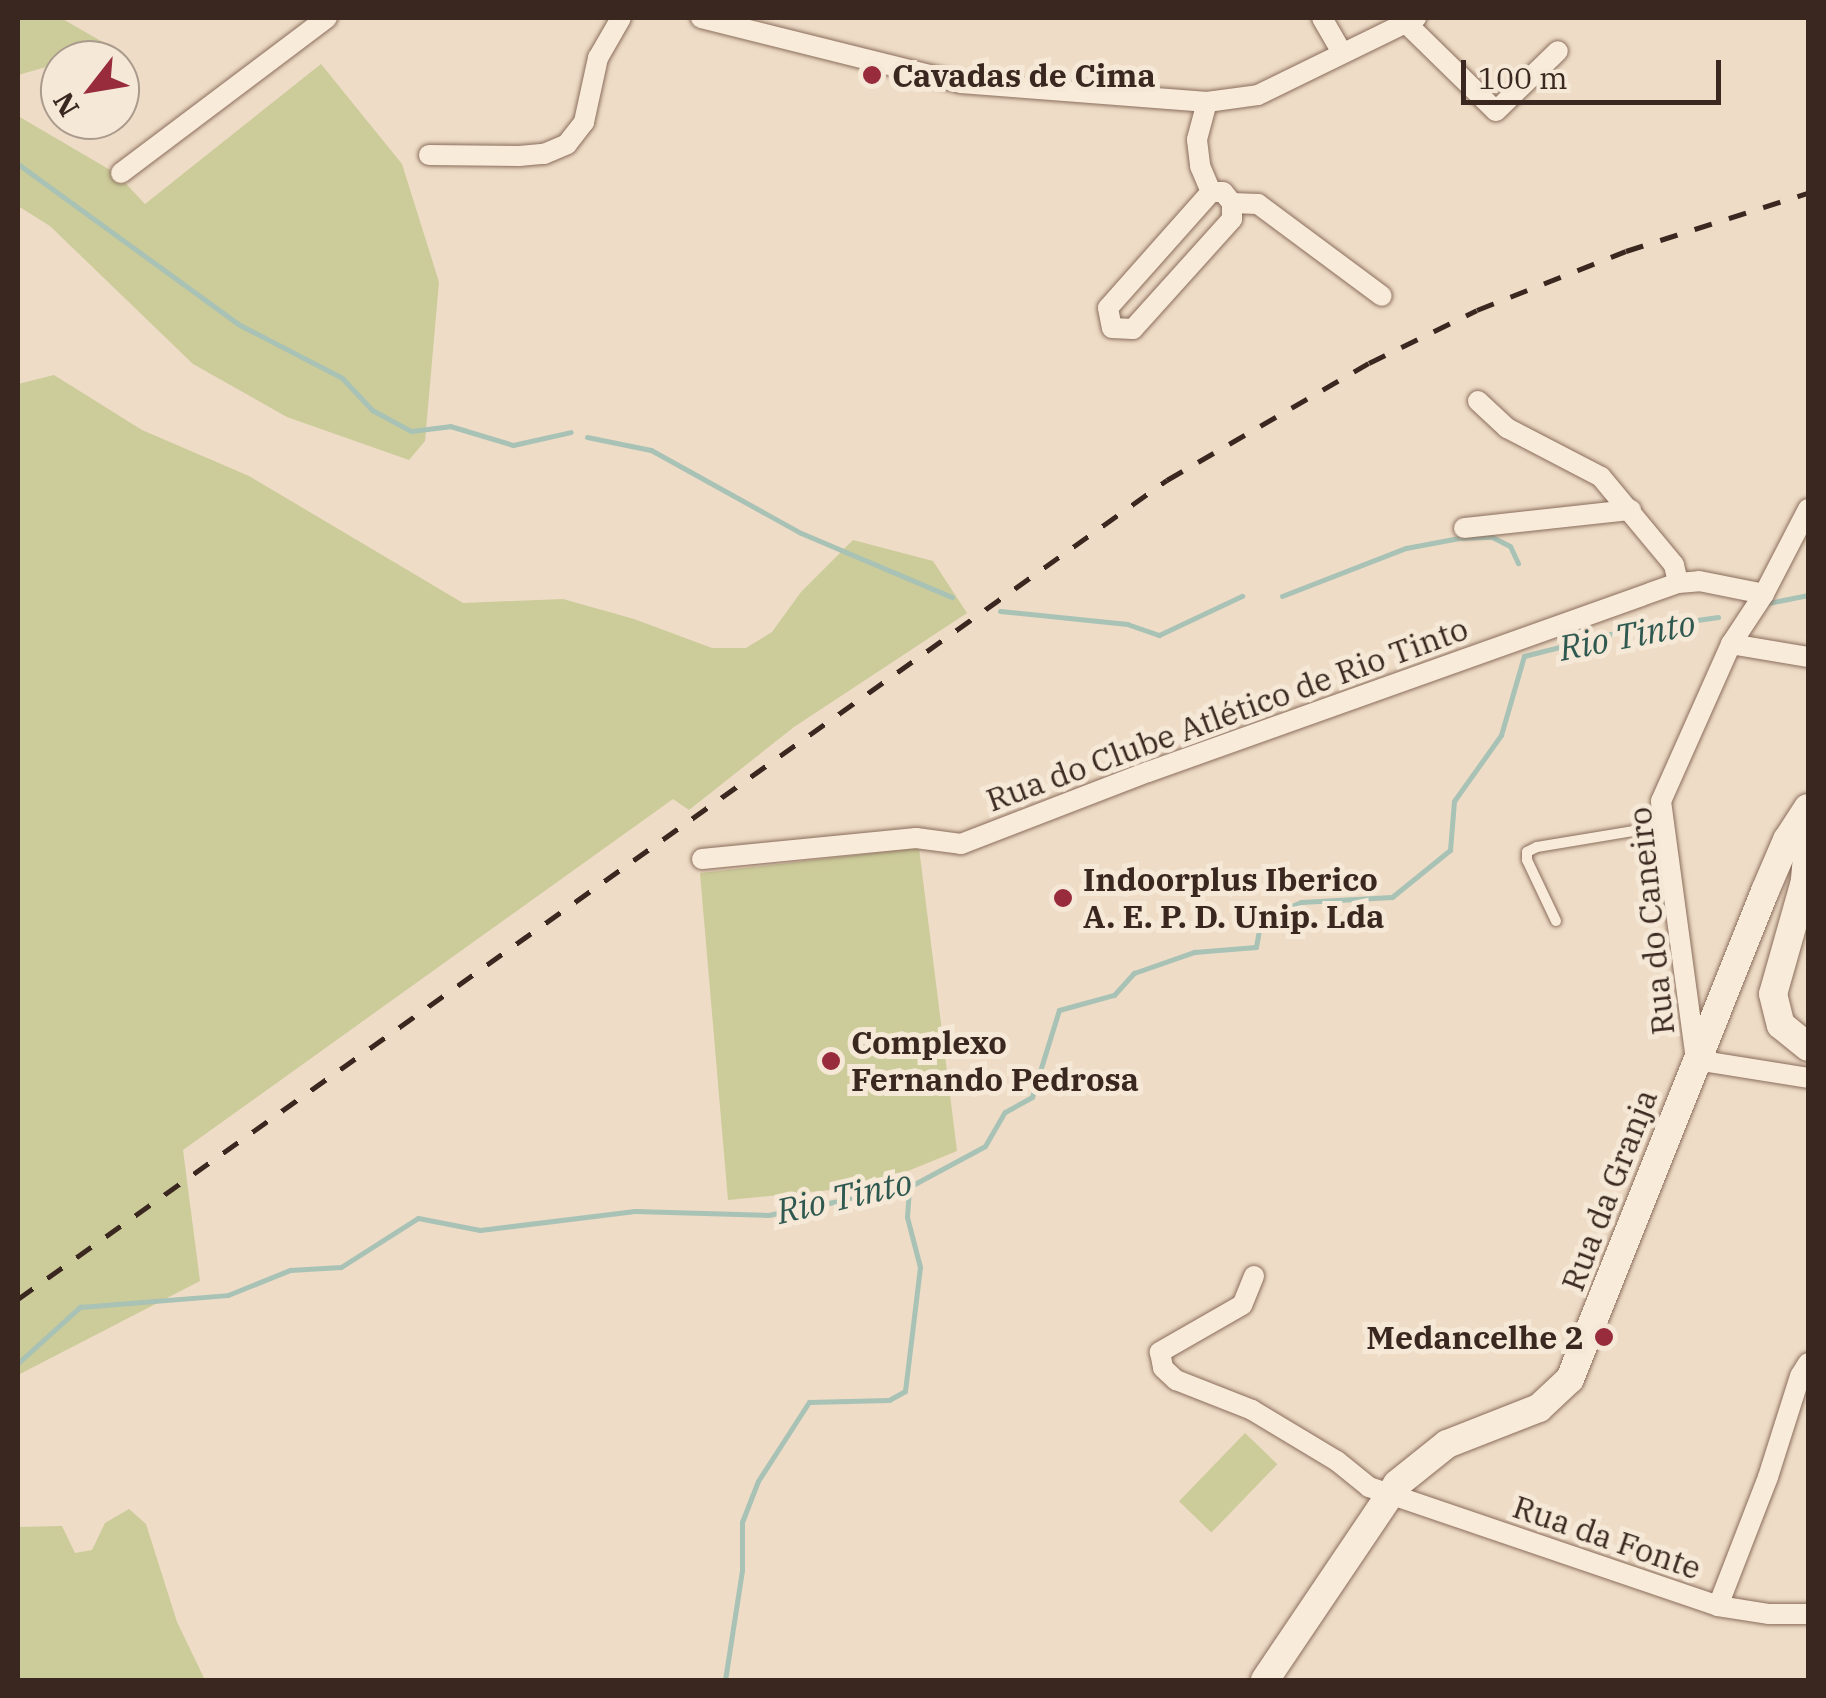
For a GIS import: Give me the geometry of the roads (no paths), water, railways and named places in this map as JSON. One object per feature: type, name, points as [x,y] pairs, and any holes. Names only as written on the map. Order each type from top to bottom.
[{"type":"street","points":[[121,173],[327,18]]},
{"type":"street","points":[[429,155],[519,156],[544,154],[567,144],[584,122],[598,58],[621,18]]},
{"type":"street","points":[[700,18],[962,82],[1207,102],[1258,95],[1410,20],[1496,111],[1558,51]]},
{"type":"street","points":[[1322,18],[1342,52]]},
{"type":"street","points":[[1207,102],[1197,140],[1200,166],[1211,192]]},
{"type":"street","points":[[1211,192],[1223,192],[1232,203],[1232,219],[1134,329],[1112,328],[1106,317],[1108,308],[1211,192]]},
{"type":"street","points":[[1232,203],[1258,204],[1382,296]]},
{"type":"street","points":[[1478,401],[1506,428],[1601,477],[1674,565],[1678,583]]},
{"type":"street","points":[[1464,528],[1631,510]]},
{"type":"street","name":"Rua do Caneiro","points":[[1696,1060],[1661,802],[1731,644],[1764,594],[1808,510]]},
{"type":"street","name":"Rua do Clube Atlético de Rio Tinto","points":[[702,859],[916,838],[961,844],[1148,772],[1678,583],[1699,581],[1764,594]]},
{"type":"street","points":[[1731,644],[1808,657]]},
{"type":"street","name":"Rua da Granja","points":[[1265,1680],[1390,1495],[1447,1444],[1540,1408],[1570,1379],[1787,840],[1808,808]]},
{"type":"street","points":[[1808,845],[1807,879],[1773,994],[1782,1026],[1808,1047]]},
{"type":"street","points":[[1696,1060],[1808,1078]]},
{"type":"street","name":"Rua da Fonte","points":[[1254,1276],[1242,1304],[1160,1352],[1162,1368],[1200,1392],[1252,1410],[1337,1461],[1369,1487],[1390,1495],[1718,1606],[1769,1614],[1808,1614]]},
{"type":"street","points":[[1718,1606],[1808,1363]]},
{"type":"lane","points":[[1556,921],[1527,860],[1528,852],[1537,847],[1664,826]]},
{"type":"waterway","points":[[18,164],[238,324],[342,378],[372,410],[411,431],[450,426],[513,445],[571,432]]},
{"type":"waterway","points":[[587,437],[651,450],[801,533],[952,597]]},
{"type":"waterway","points":[[1282,596],[1406,548],[1459,538],[1492,537],[1510,546],[1518,563]]},
{"type":"waterway","name":"Rio Tinto","points":[[1768,603],[1808,595]]},
{"type":"waterway","points":[[1000,611],[1127,624],[1159,635],[1242,596]]},
{"type":"waterway","name":"Rio Tinto","points":[[18,1363],[80,1307],[228,1295],[290,1270],[341,1267],[418,1218],[480,1230],[635,1211],[768,1215],[909,1187],[985,1146],[1005,1112],[1032,1097],[1059,1010],[1114,995],[1134,973],[1194,952],[1256,947],[1261,919],[1301,902],[1392,897],[1450,850],[1454,801],[1501,735],[1524,656],[1626,630],[1718,617]]},
{"type":"waterway","points":[[725,1680],[742,1570],[742,1522],[758,1481],[809,1402],[889,1400],[905,1391],[920,1267],[907,1217],[909,1187]]},
{"type":"railway","points":[[18,1299],[1167,480],[1369,363],[1477,310],[1626,251],[1808,193]]},
{"type":"place","name":"Cavadas de Cima","points":[[872,75]]},
{"type":"place","name":"Indoorplus Iberico A. E. P. D. Unip. Lda","points":[[1063,898]]},
{"type":"place","name":"Complexo Fernando Pedrosa","points":[[831,1061]]},
{"type":"place","name":"Medancelhe 2","points":[[1604,1337]]}]
